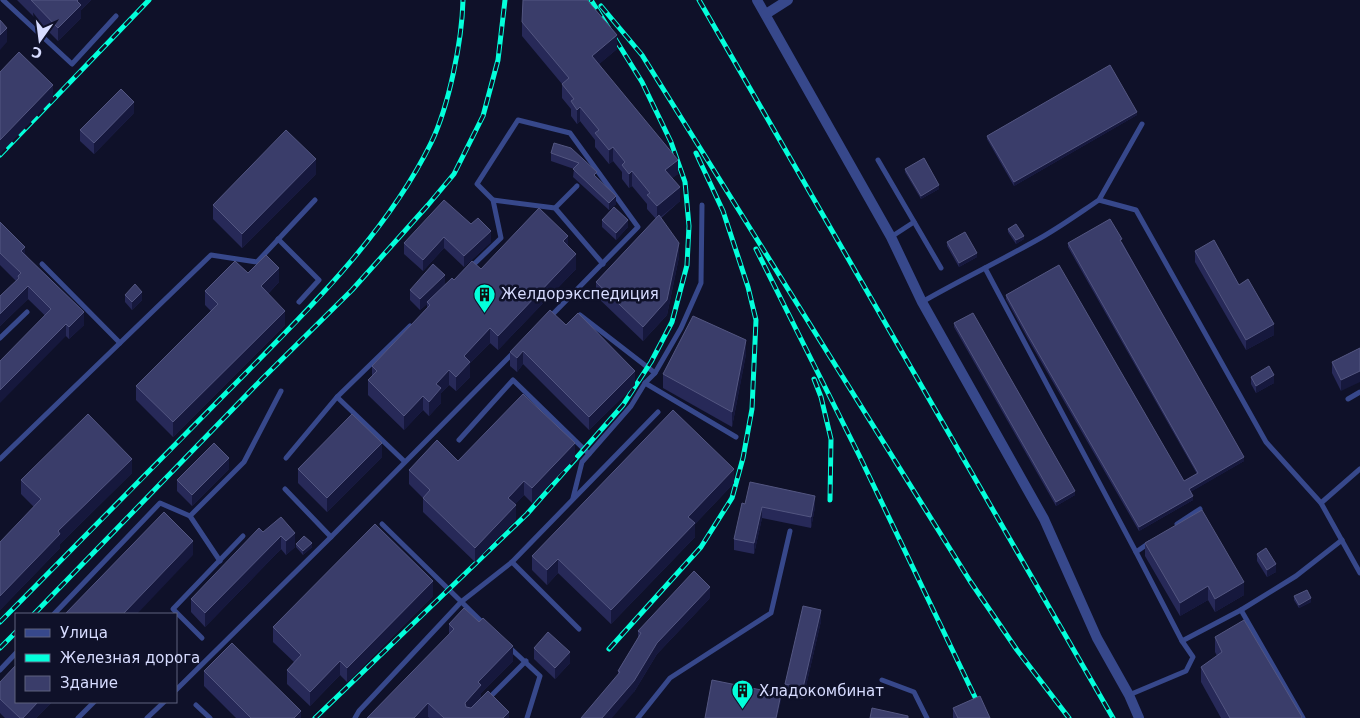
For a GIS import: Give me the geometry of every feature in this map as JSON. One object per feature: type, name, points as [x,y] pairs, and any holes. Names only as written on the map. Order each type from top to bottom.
[{"type":"street","points":[[757,0],[891,237],[922,302],[1044,519],[1098,638],[1139,718]]},
{"type":"street","points":[[766,14],[788,0]]},
{"type":"lane","points":[[3,0],[72,64],[116,16]]},
{"type":"lane","points":[[466,272],[501,238],[493,200],[477,184],[518,120],[570,133],[638,227],[546,320]]},
{"type":"lane","points":[[922,302],[963,278],[1046,235],[1099,200],[1142,124]]},
{"type":"lane","points":[[878,160],[941,268]]},
{"type":"lane","points":[[555,208],[577,186]]},
{"type":"lane","points":[[0,459],[211,255],[256,262],[315,200]]},
{"type":"lane","points":[[493,200],[555,208],[603,264]]},
{"type":"lane","points":[[1099,200],[1136,210],[1266,442],[1321,503],[1360,573]]},
{"type":"lane","points":[[572,500],[582,462],[631,406],[645,383],[656,373],[681,328],[701,283],[702,205]]},
{"type":"lane","points":[[891,237],[914,222]]},
{"type":"lane","points":[[278,240],[319,280],[299,302]]},
{"type":"lane","points":[[42,264],[120,343]]},
{"type":"lane","points":[[985,268],[1182,642],[1193,657],[1186,671],[1129,696]]},
{"type":"lane","points":[[0,338],[27,312]]},
{"type":"lane","points":[[580,316],[656,373]]},
{"type":"lane","points":[[286,458],[337,397],[416,321]]},
{"type":"lane","points":[[178,688],[518,348]]},
{"type":"lane","points":[[460,440],[513,380],[589,454]]},
{"type":"lane","points":[[645,383],[736,437]]},
{"type":"lane","points":[[190,516],[244,462],[281,391]]},
{"type":"lane","points":[[1348,399],[1360,392]]},
{"type":"lane","points":[[337,397],[404,461]]},
{"type":"lane","points":[[355,718],[359,711],[460,602],[512,562],[658,412]]},
{"type":"lane","points":[[1321,503],[1360,469]]},
{"type":"lane","points":[[285,489],[331,537]]},
{"type":"lane","points":[[55,613],[160,503],[190,516],[220,561]]},
{"type":"lane","points":[[1168,530],[1200,510]]},
{"type":"lane","points":[[382,524],[460,602],[490,628]]},
{"type":"lane","points":[[638,718],[670,678],[770,613],[790,531]]},
{"type":"lane","points":[[177,613],[173,609],[243,536]]},
{"type":"lane","points":[[1182,642],[1241,610],[1296,576],[1342,540]]},
{"type":"lane","points":[[1136,552],[1152,541]]},
{"type":"lane","points":[[512,562],[579,629]]},
{"type":"lane","points":[[1241,610],[1303,718]]},
{"type":"lane","points":[[178,614],[202,638]]},
{"type":"lane","points":[[504,642],[540,676],[527,718]]},
{"type":"lane","points":[[0,670],[15,654]]},
{"type":"lane","points":[[482,705],[526,661]]},
{"type":"lane","points":[[882,680],[914,692],[927,718]]},
{"type":"lane","points":[[78,718],[93,703]]},
{"type":"lane","points":[[147,718],[163,703]]},
{"type":"lane","points":[[196,705],[210,718]]},
{"type":"building","points":[[31,0],[78,0],[81,5],[58,28]]},
{"type":"building","points":[[523,0],[587,0],[617,35],[592,56],[678,160],[665,170],[680,187],[657,206],[647,195],[650,193],[632,171],[629,174],[622,165],[625,162],[613,147],[609,150],[595,133],[599,130],[580,107],[577,110],[571,101],[574,99],[562,84],[569,78],[522,22]]},
{"type":"building","points":[[0,20],[7,28],[0,35]]},
{"type":"building","points":[[19,52],[53,85],[0,140],[0,72]]},
{"type":"building","points":[[1110,65],[1137,112],[1014,182],[987,136]]},
{"type":"building","points":[[121,89],[134,102],[94,143],[80,130]]},
{"type":"building","points":[[286,130],[316,159],[242,234],[213,205]]},
{"type":"building","points":[[554,143],[571,148],[597,172],[594,175],[616,196],[609,203],[573,169],[579,163],[551,153]]},
{"type":"building","points":[[924,158],[939,185],[921,196],[905,169]]},
{"type":"building","points":[[444,200],[471,224],[478,218],[491,231],[464,256],[444,237],[423,260],[404,243]]},
{"type":"building","points":[[614,207],[628,220],[616,233],[602,220]]},
{"type":"building","name":"Желдорэкспедиция","points":[[539,208],[568,236],[563,241],[576,254],[498,336],[490,328],[464,356],[470,362],[456,377],[449,370],[436,384],[441,388],[429,402],[423,396],[404,416],[368,380],[377,371],[372,366],[430,305],[427,302],[452,278],[454,280],[472,261],[481,269]]},
{"type":"building","points":[[659,215],[679,243],[667,300],[643,327],[596,282]]},
{"type":"building","points":[[1110,219],[1122,239],[1120,240],[1244,457],[1189,489],[1193,496],[1139,527],[1006,295],[1059,265],[1184,481],[1198,473],[1068,243]]},
{"type":"building","points":[[0,222],[25,247],[21,251],[84,312],[69,327],[66,324],[0,390],[0,361],[51,309],[28,286],[0,314],[0,296],[19,278],[18,276],[21,273],[0,253]]},
{"type":"building","points":[[1016,224],[1024,236],[1016,240],[1008,229]]},
{"type":"building","points":[[965,232],[977,253],[959,263],[947,242]]},
{"type":"building","points":[[1214,240],[1239,285],[1248,279],[1274,324],[1246,340],[1195,251]]},
{"type":"building","points":[[266,255],[279,268],[261,286],[285,311],[173,422],[136,386],[218,304],[205,291],[235,261],[248,273]]},
{"type":"building","points":[[433,264],[445,275],[420,299],[410,290]]},
{"type":"building","points":[[135,284],[142,292],[132,302],[125,295]]},
{"type":"building","points":[[550,310],[566,325],[578,313],[635,371],[589,417],[523,351],[517,358],[510,352]]},
{"type":"building","points":[[973,313],[1075,491],[1056,502],[954,323]]},
{"type":"building","points":[[693,316],[746,340],[732,412],[663,374]]},
{"type":"building","points":[[1360,348],[1360,371],[1341,380],[1332,362]]},
{"type":"building","points":[[1269,366],[1274,375],[1256,386],[1251,377]]},
{"type":"building","points":[[523,394],[575,443],[532,488],[524,481],[508,498],[516,505],[475,548],[423,498],[430,490],[409,470],[437,440],[458,461]]},
{"type":"building","points":[[673,410],[734,469],[688,517],[695,523],[611,610],[558,559],[547,570],[532,556]]},
{"type":"building","points":[[88,414],[132,459],[58,531],[60,534],[0,596],[0,542],[41,499],[21,480]]},
{"type":"building","points":[[352,414],[382,443],[327,498],[298,469]]},
{"type":"building","points":[[214,443],[229,458],[192,495],[177,480]]},
{"type":"building","points":[[750,482],[815,496],[811,517],[762,507],[754,543],[734,539],[742,503],[745,504]]},
{"type":"building","points":[[1202,510],[1244,582],[1215,599],[1208,586],[1180,603],[1145,543]]},
{"type":"building","points":[[164,512],[193,541],[124,613],[66,613]]},
{"type":"building","points":[[281,517],[295,533],[286,541],[281,536],[205,613],[191,599],[259,528],[263,532]]},
{"type":"building","points":[[375,524],[433,581],[347,668],[340,661],[310,692],[287,670],[301,655],[273,627]]},
{"type":"building","points":[[304,536],[312,543],[303,551],[296,544]]},
{"type":"building","points":[[1266,548],[1276,564],[1267,570],[1257,554]]},
{"type":"building","points":[[694,571],[710,587],[657,643],[634,681],[602,718],[581,718],[620,672],[618,671],[641,633],[638,631]]},
{"type":"building","points":[[1307,590],[1311,598],[1299,605],[1294,596]]},
{"type":"building","points":[[803,606],[821,610],[803,688],[785,684]]},
{"type":"building","points":[[464,608],[479,622],[483,618],[513,646],[478,682],[481,685],[465,703],[466,707],[471,708],[488,691],[509,712],[503,718],[444,718],[428,703],[414,718],[367,718],[454,629],[449,624]]},
{"type":"building","points":[[1244,620],[1301,718],[1230,718],[1201,667],[1222,652],[1215,637]]},
{"type":"building","points":[[548,632],[570,652],[555,668],[534,648]]},
{"type":"building","points":[[232,643],[301,711],[294,718],[251,718],[204,671]]},
{"type":"building","points":[[15,666],[15,703],[37,703],[23,718],[20,718],[0,699],[0,682]]},
{"type":"building","name":"Хладокомбинат","points":[[712,680],[781,694],[776,718],[705,718]]},
{"type":"building","points":[[980,696],[990,718],[958,718],[953,708]]},
{"type":"building","points":[[872,708],[908,716],[908,718],[870,718]]},
{"type":"railway","points":[[0,155],[149,0]]},
{"type":"railway","points":[[0,622],[283,335],[339,275],[390,211],[412,178],[438,128],[449,92],[457,54],[463,0]]},
{"type":"railway","points":[[35,613],[262,379],[352,290],[454,174],[483,116],[498,60],[505,0]]},
{"type":"railway","points":[[315,718],[527,514],[623,405],[651,362],[672,322],[687,265],[689,226],[685,182],[671,142],[642,82],[591,0]]},
{"type":"railway","points":[[699,0],[1113,718]]},
{"type":"railway","points":[[601,6],[642,55],[970,581],[1017,650],[1069,718]]},
{"type":"railway","points":[[609,649],[701,547],[732,498],[743,458],[752,409],[756,320],[748,287],[723,211],[696,153]]},
{"type":"railway","points":[[756,249],[859,455],[985,718]]},
{"type":"railway","points":[[814,379],[821,397],[831,439],[830,500]]},
{"type":"railway","points":[[0,648],[15,633]]},
{"type":"place","name":"Желдорэкспедиция","points":[[485,313]]},
{"type":"place","name":"Хладокомбинат","points":[[743,710]]}]
